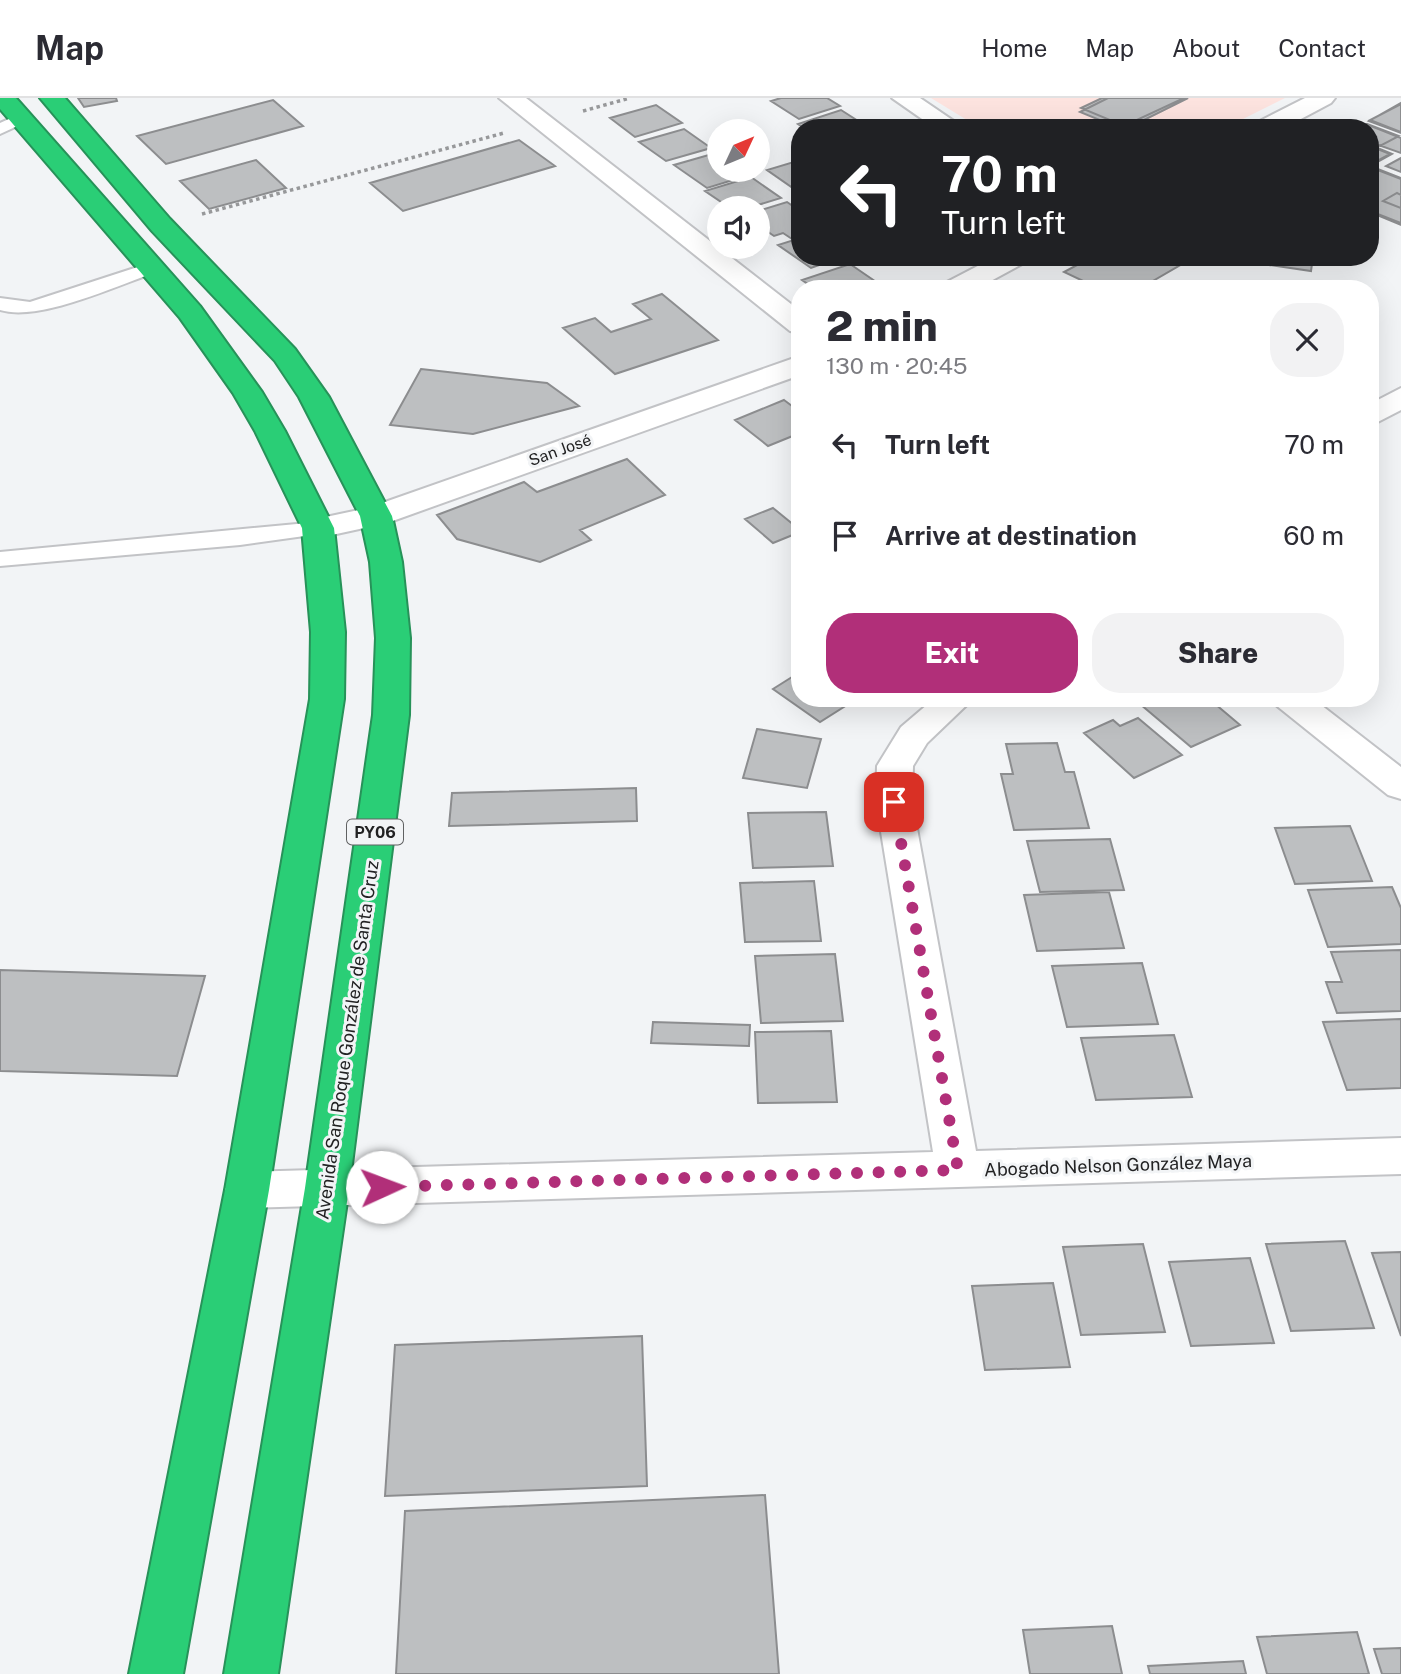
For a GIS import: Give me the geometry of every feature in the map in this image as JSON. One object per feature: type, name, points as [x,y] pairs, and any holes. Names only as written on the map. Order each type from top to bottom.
[{"type":"highway","name":"Avenida San Roque González de Santa Cruz","points":[[52,98],[161,225],[285,355],[314,397],[376,516],[386,562],[393,638],[391,715],[327,1188],[251,1674]]},
{"type":"highway","points":[[8,115],[190,312],[247,391],[318,528],[328,632],[327,699],[247,1190],[156,1674]]},
{"type":"street","points":[[511,98],[791,318]]},
{"type":"street","points":[[904,98],[938,119]]},
{"type":"street","points":[[1282,119],[1323,98]]},
{"type":"street","points":[[973,280],[998,266]]},
{"type":"street","name":"San José","points":[[318,528],[376,516],[791,368]]},
{"type":"street","points":[[1379,412],[1401,397]]},
{"type":"street","points":[[947,707],[914,735],[895,766],[894,802],[958,1170]]},
{"type":"street","points":[[1300,707],[1401,786]]},
{"type":"street","name":"Abogado Nelson González Maya","points":[[247,1190],[1401,1156]]},
{"type":"lane","points":[[4,308],[32,308],[150,268]]},
{"type":"lane","points":[[0,559],[240,538],[318,528]]},
{"type":"path","points":[[161,225],[630,98]]},
{"type":"shaded area","points":[[931,98],[1285,98],[1243,119],[965,119]]},
{"type":"building","points":[[78,98],[116,98],[117,101],[84,107]]},
{"type":"building","points":[[781,98],[827,98],[840,106],[799,119],[771,101]]},
{"type":"building","points":[[1102,98],[1184,98],[1139,119],[1107,119],[1081,108]]},
{"type":"building","points":[[1108,98],[1188,98],[1146,119],[1097,119],[1080,112]]},
{"type":"building","points":[[273,100],[303,126],[166,164],[137,136]]},
{"type":"building","points":[[1401,103],[1401,133],[1379,125],[1379,119],[1373,119]]},
{"type":"building","points":[[1401,104],[1401,132],[1379,123],[1379,119],[1372,119]]},
{"type":"building","points":[[656,105],[682,123],[635,137],[610,118]]},
{"type":"building","points":[[841,110],[855,119],[813,119]]},
{"type":"building","points":[[1379,128],[1399,136],[1380,146]]},
{"type":"building","points":[[684,129],[707,145],[707,149],[666,161],[639,142]]},
{"type":"building","points":[[1379,129],[1401,138],[1401,153],[1379,145]]},
{"type":"building","points":[[519,140],[555,166],[403,211],[370,183]]},
{"type":"building","points":[[1379,149],[1392,154],[1379,161]]},
{"type":"building","points":[[1379,150],[1390,154],[1379,160]]},
{"type":"building","points":[[707,155],[707,182],[727,182],[707,188],[674,165]]},
{"type":"building","points":[[1401,158],[1401,172],[1386,166]]},
{"type":"building","points":[[256,160],[286,188],[209,209],[180,181]]},
{"type":"building","points":[[791,163],[791,187],[770,172],[770,169]]},
{"type":"building","points":[[1379,169],[1401,178],[1401,223],[1379,214]]},
{"type":"building","points":[[1379,170],[1401,179],[1401,195],[1397,193],[1383,201],[1401,208],[1401,225],[1379,216]]},
{"type":"building","points":[[735,182],[758,182],[781,198],[770,201],[770,196],[712,196],[705,191]]},
{"type":"building","points":[[787,202],[791,205],[791,238],[783,233],[774,236],[770,233],[770,207]]},
{"type":"building","points":[[791,241],[791,254],[778,245]]},
{"type":"building","points":[[844,266],[853,266],[873,280],[802,280]]},
{"type":"building","points":[[1075,266],[1179,266],[1154,280],[1081,280],[1064,272]]},
{"type":"building","points":[[1276,266],[1312,266],[1311,271]]},
{"type":"building","points":[[662,294],[718,340],[615,374],[563,328],[595,318],[611,332],[651,319],[633,304]]},
{"type":"building","points":[[421,369],[547,383],[579,406],[473,434],[390,425]]},
{"type":"building","points":[[784,400],[791,405],[791,437],[768,446],[735,420]]},
{"type":"building","points":[[627,459],[665,495],[580,530],[591,540],[540,562],[457,539],[437,515],[524,482],[537,492]]},
{"type":"building","points":[[773,508],[791,523],[791,536],[773,543],[745,519]]},
{"type":"building","points":[[791,678],[791,702],[773,689]]},
{"type":"building","points":[[799,707],[844,707],[820,722]]},
{"type":"building","points":[[1144,707],[1219,707],[1240,725],[1191,747]]},
{"type":"building","points":[[1138,718],[1182,755],[1134,778],[1084,733],[1113,720],[1120,726]]},
{"type":"building","points":[[757,729],[821,739],[807,788],[743,778]]},
{"type":"building","points":[[1057,743],[1065,772],[1074,772],[1089,828],[1014,830],[1001,774],[1013,774],[1006,744]]},
{"type":"building","points":[[636,788],[637,821],[449,826],[452,793]]},
{"type":"building","points":[[826,812],[833,866],[753,868],[748,813]]},
{"type":"building","points":[[1350,826],[1372,881],[1295,884],[1275,828]]},
{"type":"building","points":[[1110,839],[1124,890],[1040,892],[1027,841]]},
{"type":"building","points":[[814,881],[821,941],[745,942],[740,883]]},
{"type":"building","points":[[1392,887],[1401,908],[1401,944],[1328,947],[1308,890]]},
{"type":"building","points":[[1109,892],[1124,948],[1037,951],[1024,895]]},
{"type":"building","points":[[1401,950],[1401,1011],[1337,1013],[1326,982],[1342,982],[1331,952]]},
{"type":"building","points":[[835,954],[843,1021],[761,1023],[755,956]]},
{"type":"building","points":[[1142,963],[1158,1024],[1067,1027],[1052,966]]},
{"type":"building","points":[[0,970],[205,976],[177,1076],[0,1071]]},
{"type":"building","points":[[1401,1019],[1401,1088],[1347,1090],[1323,1022]]},
{"type":"building","points":[[653,1022],[750,1025],[749,1046],[651,1043]]},
{"type":"building","points":[[831,1031],[837,1102],[758,1103],[755,1032]]},
{"type":"building","points":[[1174,1035],[1192,1097],[1096,1100],[1081,1038]]},
{"type":"building","points":[[1345,1241],[1374,1328],[1291,1331],[1266,1244]]},
{"type":"building","points":[[1143,1244],[1165,1332],[1081,1335],[1063,1247]]},
{"type":"building","points":[[1401,1252],[1401,1336],[1372,1253]]},
{"type":"building","points":[[1250,1258],[1274,1343],[1191,1346],[1169,1262]]},
{"type":"building","points":[[1053,1283],[1070,1367],[985,1370],[972,1286]]},
{"type":"building","points":[[642,1336],[647,1486],[385,1496],[395,1345]]},
{"type":"building","points":[[765,1495],[779,1674],[396,1674],[405,1511]]},
{"type":"building","points":[[1112,1626],[1122,1674],[1030,1674],[1023,1630]]},
{"type":"building","points":[[1357,1632],[1369,1674],[1267,1674],[1257,1637]]},
{"type":"building","points":[[1401,1648],[1401,1674],[1382,1674],[1374,1649]]},
{"type":"building","points":[[1243,1661],[1246,1674],[1150,1674],[1148,1666]]},
{"type":"route","points":[[382,1187],[958,1170],[894,802]]}]
